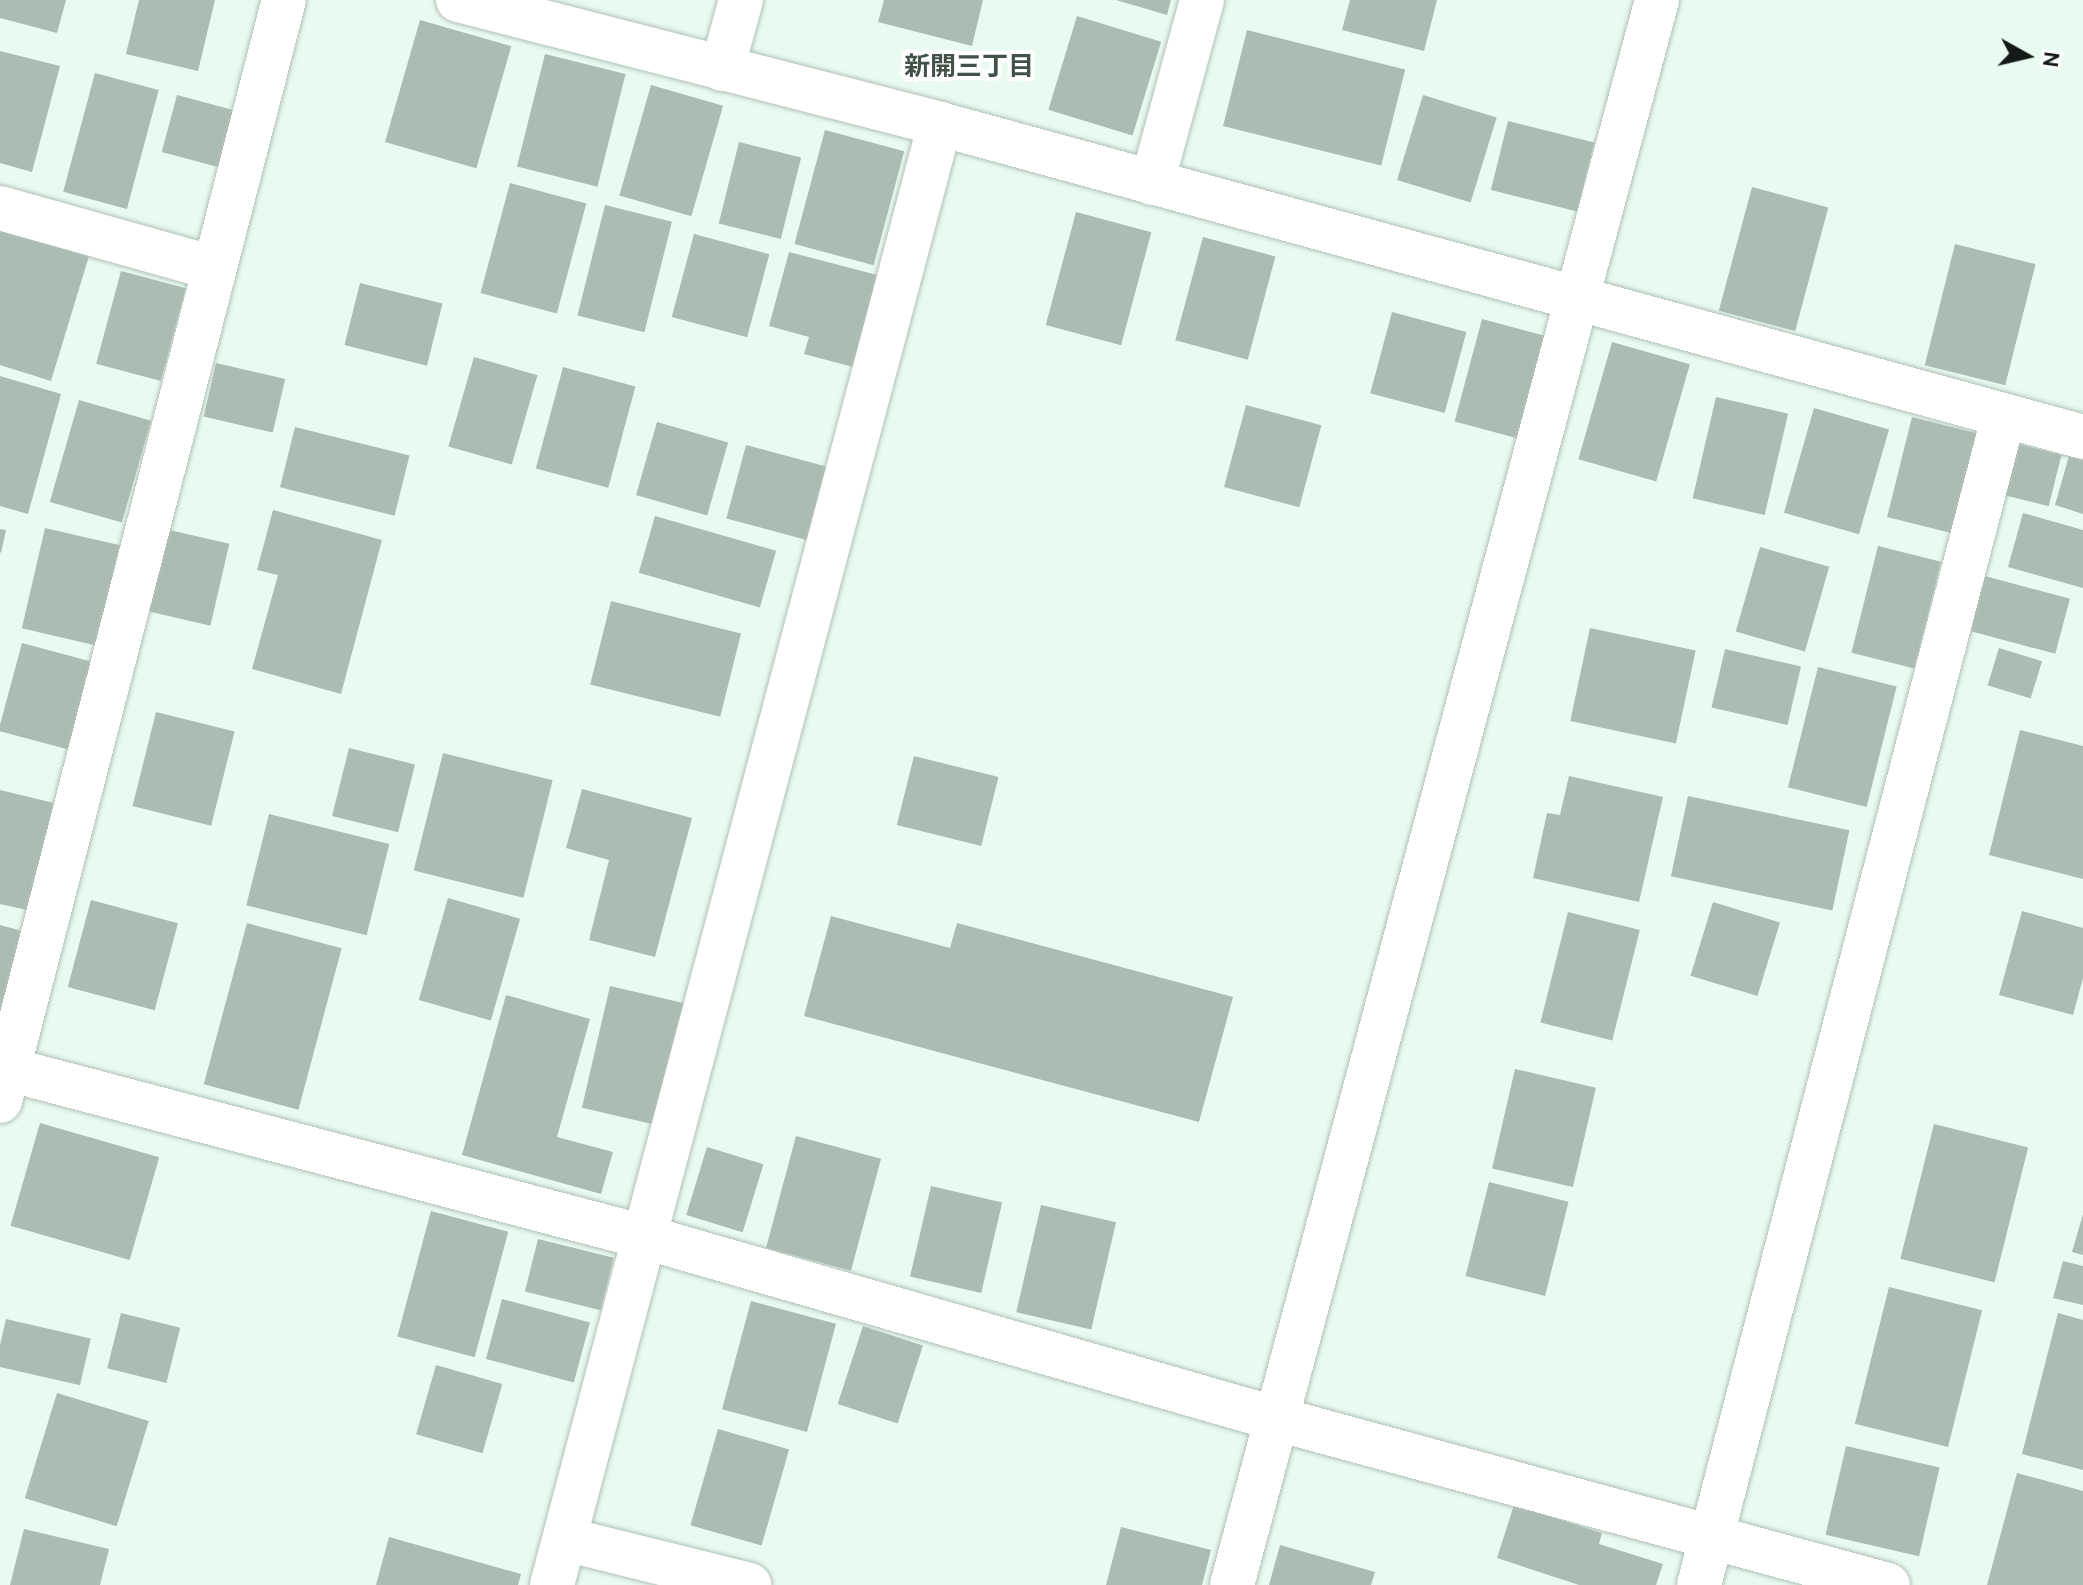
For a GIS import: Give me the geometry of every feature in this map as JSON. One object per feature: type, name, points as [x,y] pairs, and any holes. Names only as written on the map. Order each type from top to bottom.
[{"type":"street","points":[[284,0],[3,1080],[648,1238],[1277,1419],[1888,1585]]},
{"type":"street","points":[[458,0],[940,124],[2083,437]]},
{"type":"street","points":[[722,69],[741,0]]},
{"type":"street","points":[[1152,183],[1202,0]]},
{"type":"street","points":[[1232,1585],[1657,0]]},
{"type":"street","points":[[552,1585],[648,1238],[940,124]]},
{"type":"street","points":[[0,208],[214,268]]},
{"type":"street","points":[[1699,1585],[2004,415]]},
{"type":"street","points":[[565,1539],[749,1585]]},
{"type":"building","points":[[0,0],[66,0],[57,33],[0,18]]},
{"type":"building","points":[[139,0],[215,0],[198,71],[126,54]]},
{"type":"building","points":[[884,0],[983,0],[972,46],[878,22]]},
{"type":"building","points":[[1116,0],[1171,0],[1167,15]]},
{"type":"building","points":[[1350,0],[1437,0],[1424,51],[1342,30]]},
{"type":"building","points":[[1077,16],[1161,42],[1133,135],[1048,110]]},
{"type":"building","points":[[420,20],[511,46],[476,168],[385,142]]},
{"type":"building","points":[[1247,30],[1405,69],[1381,165],[1223,126]]},
{"type":"building","points":[[0,51],[60,66],[32,172],[0,163]]},
{"type":"building","points":[[545,54],[626,74],[597,187],[517,167]]},
{"type":"building","points":[[95,73],[159,90],[127,209],[63,192]]},
{"type":"building","points":[[651,85],[723,106],[691,216],[619,196]]},
{"type":"building","points":[[177,95],[242,112],[226,169],[162,152]]},
{"type":"building","points":[[1423,95],[1497,118],[1471,203],[1397,180]]},
{"type":"building","points":[[1508,121],[1594,143],[1577,211],[1491,190]]},
{"type":"building","points":[[825,130],[904,151],[874,265],[794,244]]},
{"type":"building","points":[[739,142],[801,157],[781,239],[719,224]]},
{"type":"building","points":[[510,183],[586,203],[557,314],[480,293]]},
{"type":"building","points":[[1752,187],[1828,207],[1795,331],[1719,311]]},
{"type":"building","points":[[605,205],[672,222],[644,332],[577,316]]},
{"type":"building","points":[[1076,212],[1151,232],[1121,345],[1046,325]]},
{"type":"building","points":[[0,229],[89,256],[51,381],[0,365]]},
{"type":"building","points":[[694,234],[769,254],[747,337],[672,317]]},
{"type":"building","points":[[1203,237],[1275,256],[1248,360],[1175,340]]},
{"type":"building","points":[[1955,244],[2036,264],[2005,385],[1925,365]]},
{"type":"building","points":[[789,252],[881,276],[857,368],[804,354],[809,337],[769,326]]},
{"type":"building","points":[[121,271],[186,288],[161,381],[96,364]]},
{"type":"building","points":[[360,283],[442,304],[427,366],[345,345]]},
{"type":"building","points":[[1392,312],[1466,332],[1445,413],[1370,393]]},
{"type":"building","points":[[1482,319],[1546,336],[1518,438],[1455,421]]},
{"type":"building","points":[[1612,342],[1690,364],[1656,482],[1578,459]]},
{"type":"building","points":[[474,357],[537,375],[512,465],[448,446]]},
{"type":"building","points":[[216,363],[285,379],[273,433],[204,417]]},
{"type":"building","points":[[563,367],[635,386],[608,488],[536,468]]},
{"type":"building","points":[[0,376],[61,394],[28,514],[0,506]]},
{"type":"building","points":[[1716,397],[1788,414],[1765,515],[1693,498]]},
{"type":"building","points":[[79,400],[151,421],[122,523],[50,502]]},
{"type":"building","points":[[1246,405],[1321,425],[1299,507],[1224,487]]},
{"type":"building","points":[[1814,408],[1889,429],[1859,534],[1784,513]]},
{"type":"building","points":[[1912,417],[1978,433],[1953,533],[1887,517]]},
{"type":"building","points":[[657,422],[728,442],[707,515],[636,495]]},
{"type":"building","points":[[295,427],[409,456],[394,516],[280,487]]},
{"type":"building","points":[[2014,443],[2062,455],[2049,506],[2001,494]]},
{"type":"building","points":[[746,445],[828,467],[808,540],[726,518]]},
{"type":"building","points":[[2069,456],[2083,460],[2083,514],[2055,505]]},
{"type":"building","points":[[273,510],[382,540],[341,694],[252,669],[278,575],[257,570]]},
{"type":"building","points":[[2023,513],[2083,530],[2083,588],[2008,567]]},
{"type":"building","points":[[655,516],[776,551],[760,607],[639,573]]},
{"type":"building","points":[[45,528],[120,545],[97,646],[22,628]]},
{"type":"building","points":[[0,529],[6,530],[1,553],[0,552]]},
{"type":"building","points":[[165,529],[229,544],[210,626],[146,611]]},
{"type":"building","points":[[1878,546],[1941,562],[1914,668],[1851,653]]},
{"type":"building","points":[[1760,547],[1829,567],[1805,651],[1736,632]]},
{"type":"building","points":[[1985,576],[2070,599],[2055,654],[1970,631]]},
{"type":"building","points":[[611,601],[741,633],[720,717],[590,684]]},
{"type":"building","points":[[1590,628],[1696,650],[1676,743],[1570,721]]},
{"type":"building","points":[[22,643],[99,664],[76,752],[0,731]]},
{"type":"building","points":[[1999,648],[2042,661],[2031,698],[1988,685]]},
{"type":"building","points":[[1725,649],[1801,667],[1788,725],[1712,707]]},
{"type":"building","points":[[1818,667],[1897,687],[1867,807],[1788,787]]},
{"type":"building","points":[[156,712],[235,732],[211,826],[133,806]]},
{"type":"building","points":[[2020,730],[2083,746],[2083,879],[1989,855]]},
{"type":"building","points":[[349,748],[415,764],[398,832],[332,816]]},
{"type":"building","points":[[443,753],[553,780],[523,898],[414,870]]},
{"type":"building","points":[[914,756],[998,777],[981,846],[897,825]]},
{"type":"building","points":[[1569,776],[1663,797],[1639,902],[1533,878],[1547,813],[1560,815]]},
{"type":"building","points":[[582,789],[692,818],[655,957],[589,940],[609,860],[566,848]]},
{"type":"building","points":[[0,790],[58,804],[31,911],[0,904]]},
{"type":"building","points":[[1688,796],[1849,830],[1832,911],[1671,876]]},
{"type":"building","points":[[269,814],[389,844],[367,935],[246,905]]},
{"type":"building","points":[[448,898],[520,919],[491,1021],[419,1000]]},
{"type":"building","points":[[91,900],[178,923],[155,1010],[68,987]]},
{"type":"building","points":[[1713,902],[1780,922],[1757,996],[1690,976]]},
{"type":"building","points":[[2022,911],[2083,928],[2083,978],[2073,1015],[1999,995]]},
{"type":"building","points":[[1568,912],[1640,930],[1612,1041],[1540,1023]]},
{"type":"building","points":[[831,916],[950,948],[957,923],[1233,997],[1199,1122],[804,1016]]},
{"type":"building","points":[[247,923],[342,948],[298,1110],[204,1084]]},
{"type":"building","points":[[0,925],[22,931],[1,1012],[0,1012]]},
{"type":"building","points":[[610,986],[691,1005],[663,1126],[582,1108]]},
{"type":"building","points":[[506,995],[590,1019],[557,1137],[613,1152],[601,1194],[462,1155]]},
{"type":"building","points":[[1515,1069],[1596,1088],[1573,1187],[1492,1168]]},
{"type":"building","points":[[40,1123],[159,1157],[130,1260],[11,1226]]},
{"type":"building","points":[[1934,1124],[2028,1147],[1994,1282],[1900,1259]]},
{"type":"building","points":[[796,1136],[881,1159],[851,1271],[766,1248]]},
{"type":"building","points":[[707,1147],[763,1164],[743,1232],[686,1215]]},
{"type":"building","points":[[1489,1182],[1569,1202],[1545,1296],[1466,1276]]},
{"type":"building","points":[[931,1186],[1002,1202],[981,1293],[910,1277]]},
{"type":"building","points":[[1041,1205],[1116,1222],[1091,1330],[1016,1312]]},
{"type":"building","points":[[431,1211],[508,1232],[475,1357],[397,1337]]},
{"type":"building","points":[[2083,1214],[2083,1255],[2072,1252]]},
{"type":"building","points":[[538,1239],[614,1258],[601,1310],[525,1291]]},
{"type":"building","points":[[2063,1261],[2083,1266],[2083,1305],[2053,1298]]},
{"type":"building","points":[[1889,1287],[1982,1310],[1948,1447],[1855,1424]]},
{"type":"building","points":[[502,1299],[590,1323],[574,1382],[486,1359]]},
{"type":"building","points":[[751,1301],[836,1324],[807,1432],[722,1409]]},
{"type":"building","points":[[121,1313],[180,1328],[166,1383],[107,1368]]},
{"type":"building","points":[[2058,1313],[2083,1320],[2083,1470],[2022,1454]]},
{"type":"building","points":[[6,1319],[91,1339],[80,1385],[0,1367],[0,1345]]},
{"type":"building","points":[[863,1326],[923,1345],[898,1423],[838,1404]]},
{"type":"building","points":[[436,1365],[502,1384],[482,1453],[416,1434]]},
{"type":"building","points":[[57,1393],[149,1421],[117,1526],[25,1498]]},
{"type":"building","points":[[718,1429],[789,1449],[762,1546],[690,1525]]},
{"type":"building","points":[[1846,1446],[1940,1468],[1919,1556],[1826,1535]]},
{"type":"building","points":[[2017,1473],[2083,1491],[2083,1585],[1987,1585]]},
{"type":"building","points":[[1514,1505],[1602,1533],[1599,1544],[1663,1564],[1656,1585],[1579,1585],[1497,1558]]},
{"type":"building","points":[[1121,1527],[1211,1550],[1202,1585],[1106,1585]]},
{"type":"building","points":[[24,1529],[109,1549],[100,1585],[10,1585]]},
{"type":"building","points":[[389,1537],[521,1574],[518,1585],[376,1585]]},
{"type":"building","points":[[1280,1545],[1375,1572],[1371,1585],[1269,1585]]},
{"type":"district","name":"新開三丁目","points":[[969,67]]}]
